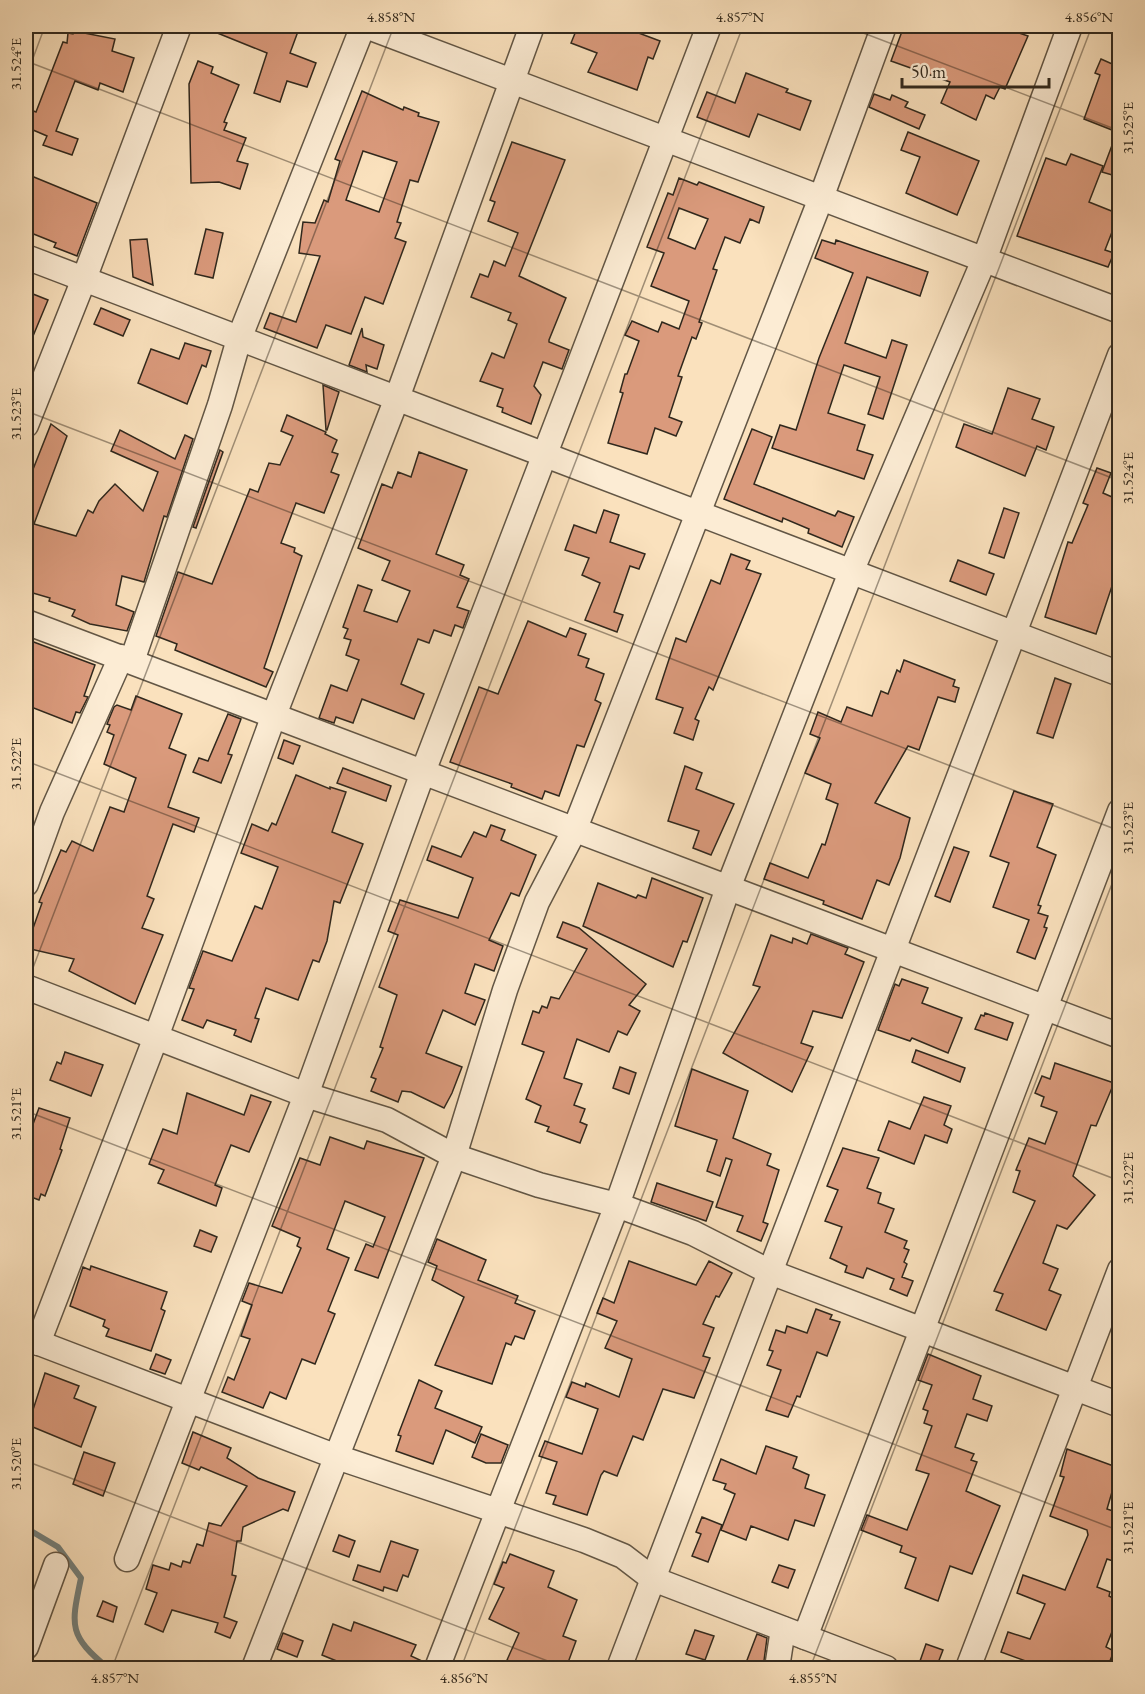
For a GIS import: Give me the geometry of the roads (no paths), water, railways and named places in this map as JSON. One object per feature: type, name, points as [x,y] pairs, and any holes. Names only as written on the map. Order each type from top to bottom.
[{"type":"street","points":[[26,425],[84,279],[178,26]]},
{"type":"street","points":[[26,884],[52,812],[127,659],[220,405],[239,339],[364,26],[1119,311]]},
{"type":"street","points":[[532,26],[397,398],[274,715],[156,1037],[32,1340],[337,1457],[584,1540],[622,1556],[653,1579],[886,1668]]},
{"type":"street","points":[[127,1559],[306,1095],[423,772],[709,26]]},
{"type":"street","points":[[254,1668],[454,1156],[505,990],[537,902],[574,831],[821,198],[885,26]]},
{"type":"street","points":[[437,1668],[616,1205],[728,888],[851,572],[984,260],[1070,26]]},
{"type":"street","points":[[26,257],[1119,674]]},
{"type":"street","points":[[619,1668],[1119,355]]},
{"type":"street","points":[[26,622],[1119,1036]]},
{"type":"street","points":[[777,1668],[922,1331],[1119,811]]},
{"type":"street","points":[[26,987],[306,1095],[387,1120],[454,1156],[539,1185],[616,1205],[693,1233],[770,1272],[1119,1405]]},
{"type":"street","points":[[968,1668],[1119,1270]]},
{"type":"street","points":[[26,1641],[57,1565]]},
{"type":"waterway","points":[[26,1528],[58,1547],[81,1578],[75,1608],[76,1629],[86,1647],[108,1668]]}]
